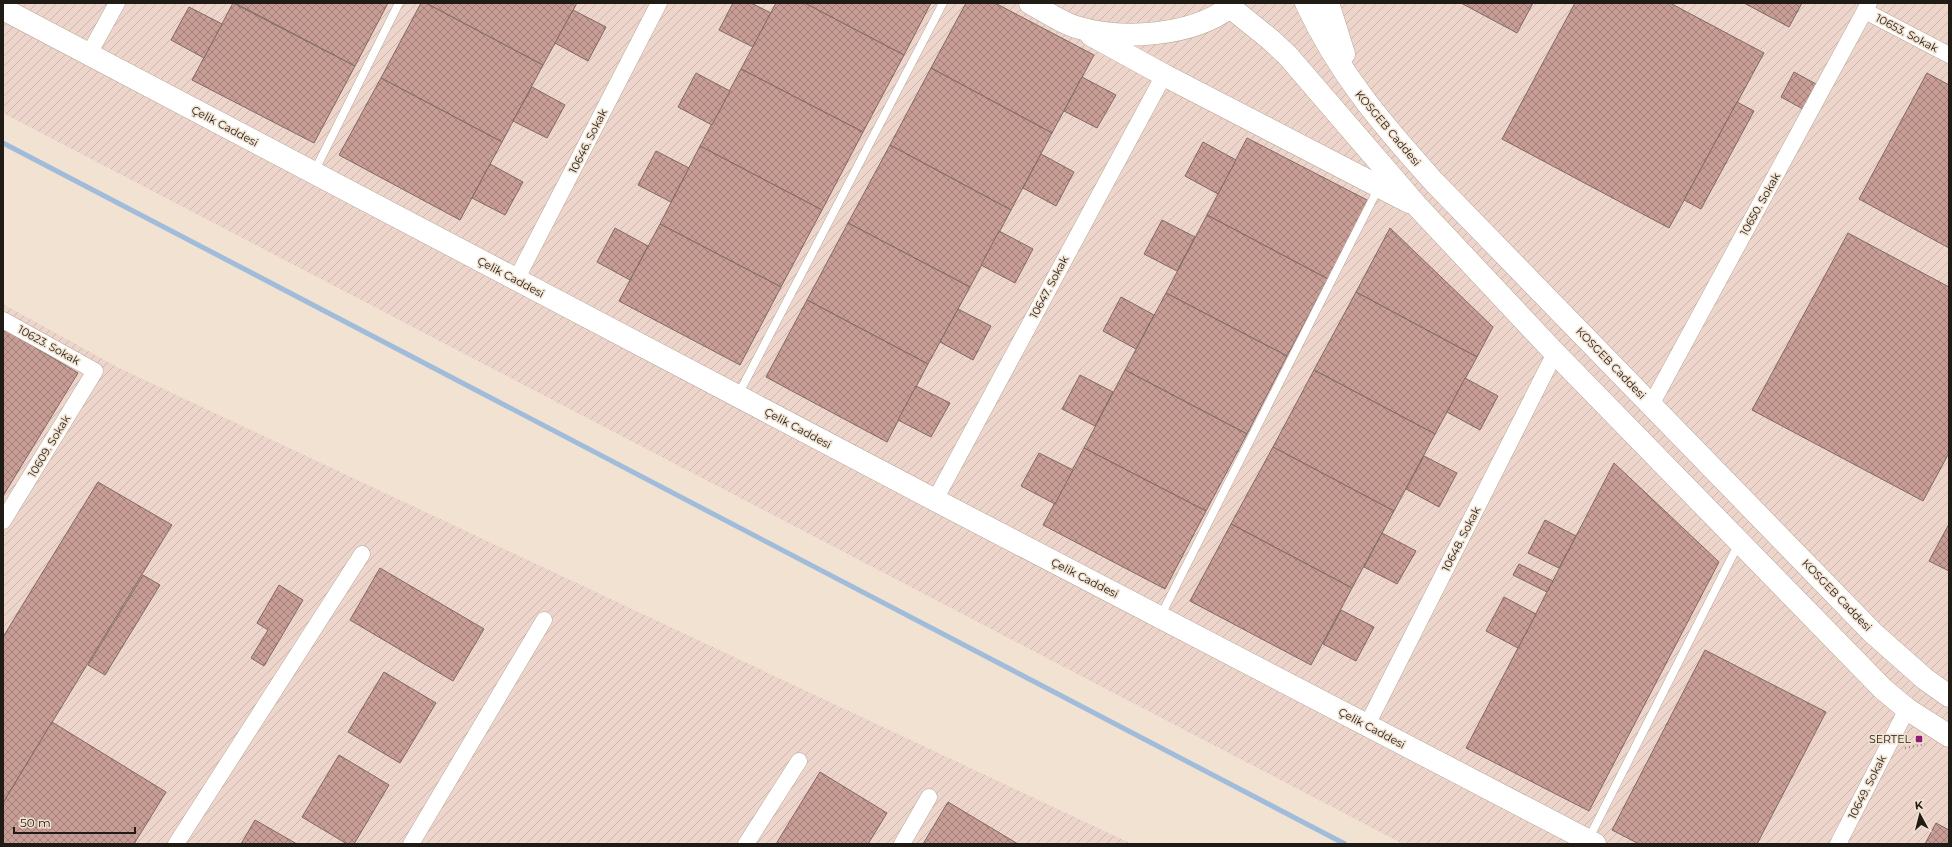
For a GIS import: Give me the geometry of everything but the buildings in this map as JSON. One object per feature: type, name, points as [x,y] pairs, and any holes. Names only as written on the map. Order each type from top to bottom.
[{"type":"main road","points":[[1030,3],[1076,26],[1164,75],[1417,206]]},
{"type":"main road","points":[[1220,5],[1252,3]]},
{"type":"main road","name":"KOSGEB Caddesi","points":[[1306,3],[1334,58],[1357,91],[1404,149],[1434,182],[1873,632],[1925,679],[1949,696]]},
{"type":"main road","points":[[1328,3],[1357,91]]},
{"type":"main road","points":[[1076,26],[1116,33],[1163,32],[1201,24],[1217,17],[1220,5]]},
{"type":"main road","points":[[1220,5],[1271,40],[1288,56],[1417,206],[1555,353],[1883,689],[1907,709],[1949,736]]},
{"type":"main road","name":"Çelik Caddesi","points":[[3,9],[935,500],[1591,842]]},
{"type":"street","points":[[89,54],[117,3]]},
{"type":"street","name":"10646. Sokak","points":[[516,280],[659,3]]},
{"type":"street","name":"10653. Sokak","points":[[1867,7],[1949,55]]},
{"type":"street","name":"10650. Sokak","points":[[1651,405],[1867,7]]},
{"type":"street","name":"10647. Sokak","points":[[935,500],[1164,75]]},
{"type":"street","name":"10623. Sokak","points":[[3,320],[95,370]]},
{"type":"street","name":"10648. Sokak","points":[[1367,725],[1555,353]]},
{"type":"street","name":"10609. Sokak","points":[[3,521],[95,370]]},
{"type":"street","points":[[176,844],[362,554]]},
{"type":"street","points":[[411,844],[544,620]]},
{"type":"street","name":"10649. Sokak","points":[[1838,844],[1907,709]]},
{"type":"street","points":[[746,844],[799,761]]},
{"type":"street","points":[[902,844],[929,797]]},
{"type":"lane","points":[[314,173],[399,3]]},
{"type":"lane","points":[[738,396],[943,3]]},
{"type":"lane","points":[[1160,617],[1379,187]]},
{"type":"lane","points":[[1591,842],[1740,542]]},
{"type":"path","points":[[1884,754],[1915,744],[1927,743]]},
{"type":"shaded area","points":[[3,3],[1949,3],[1949,844],[1403,844],[3,113]]},
{"type":"shaded area","points":[[3,304],[119,368],[1132,844],[3,844]]},
{"type":"waterway","points":[[3,143],[1345,844]]},
{"type":"place","name":"SERTEL","points":[[1919,739]]}]
